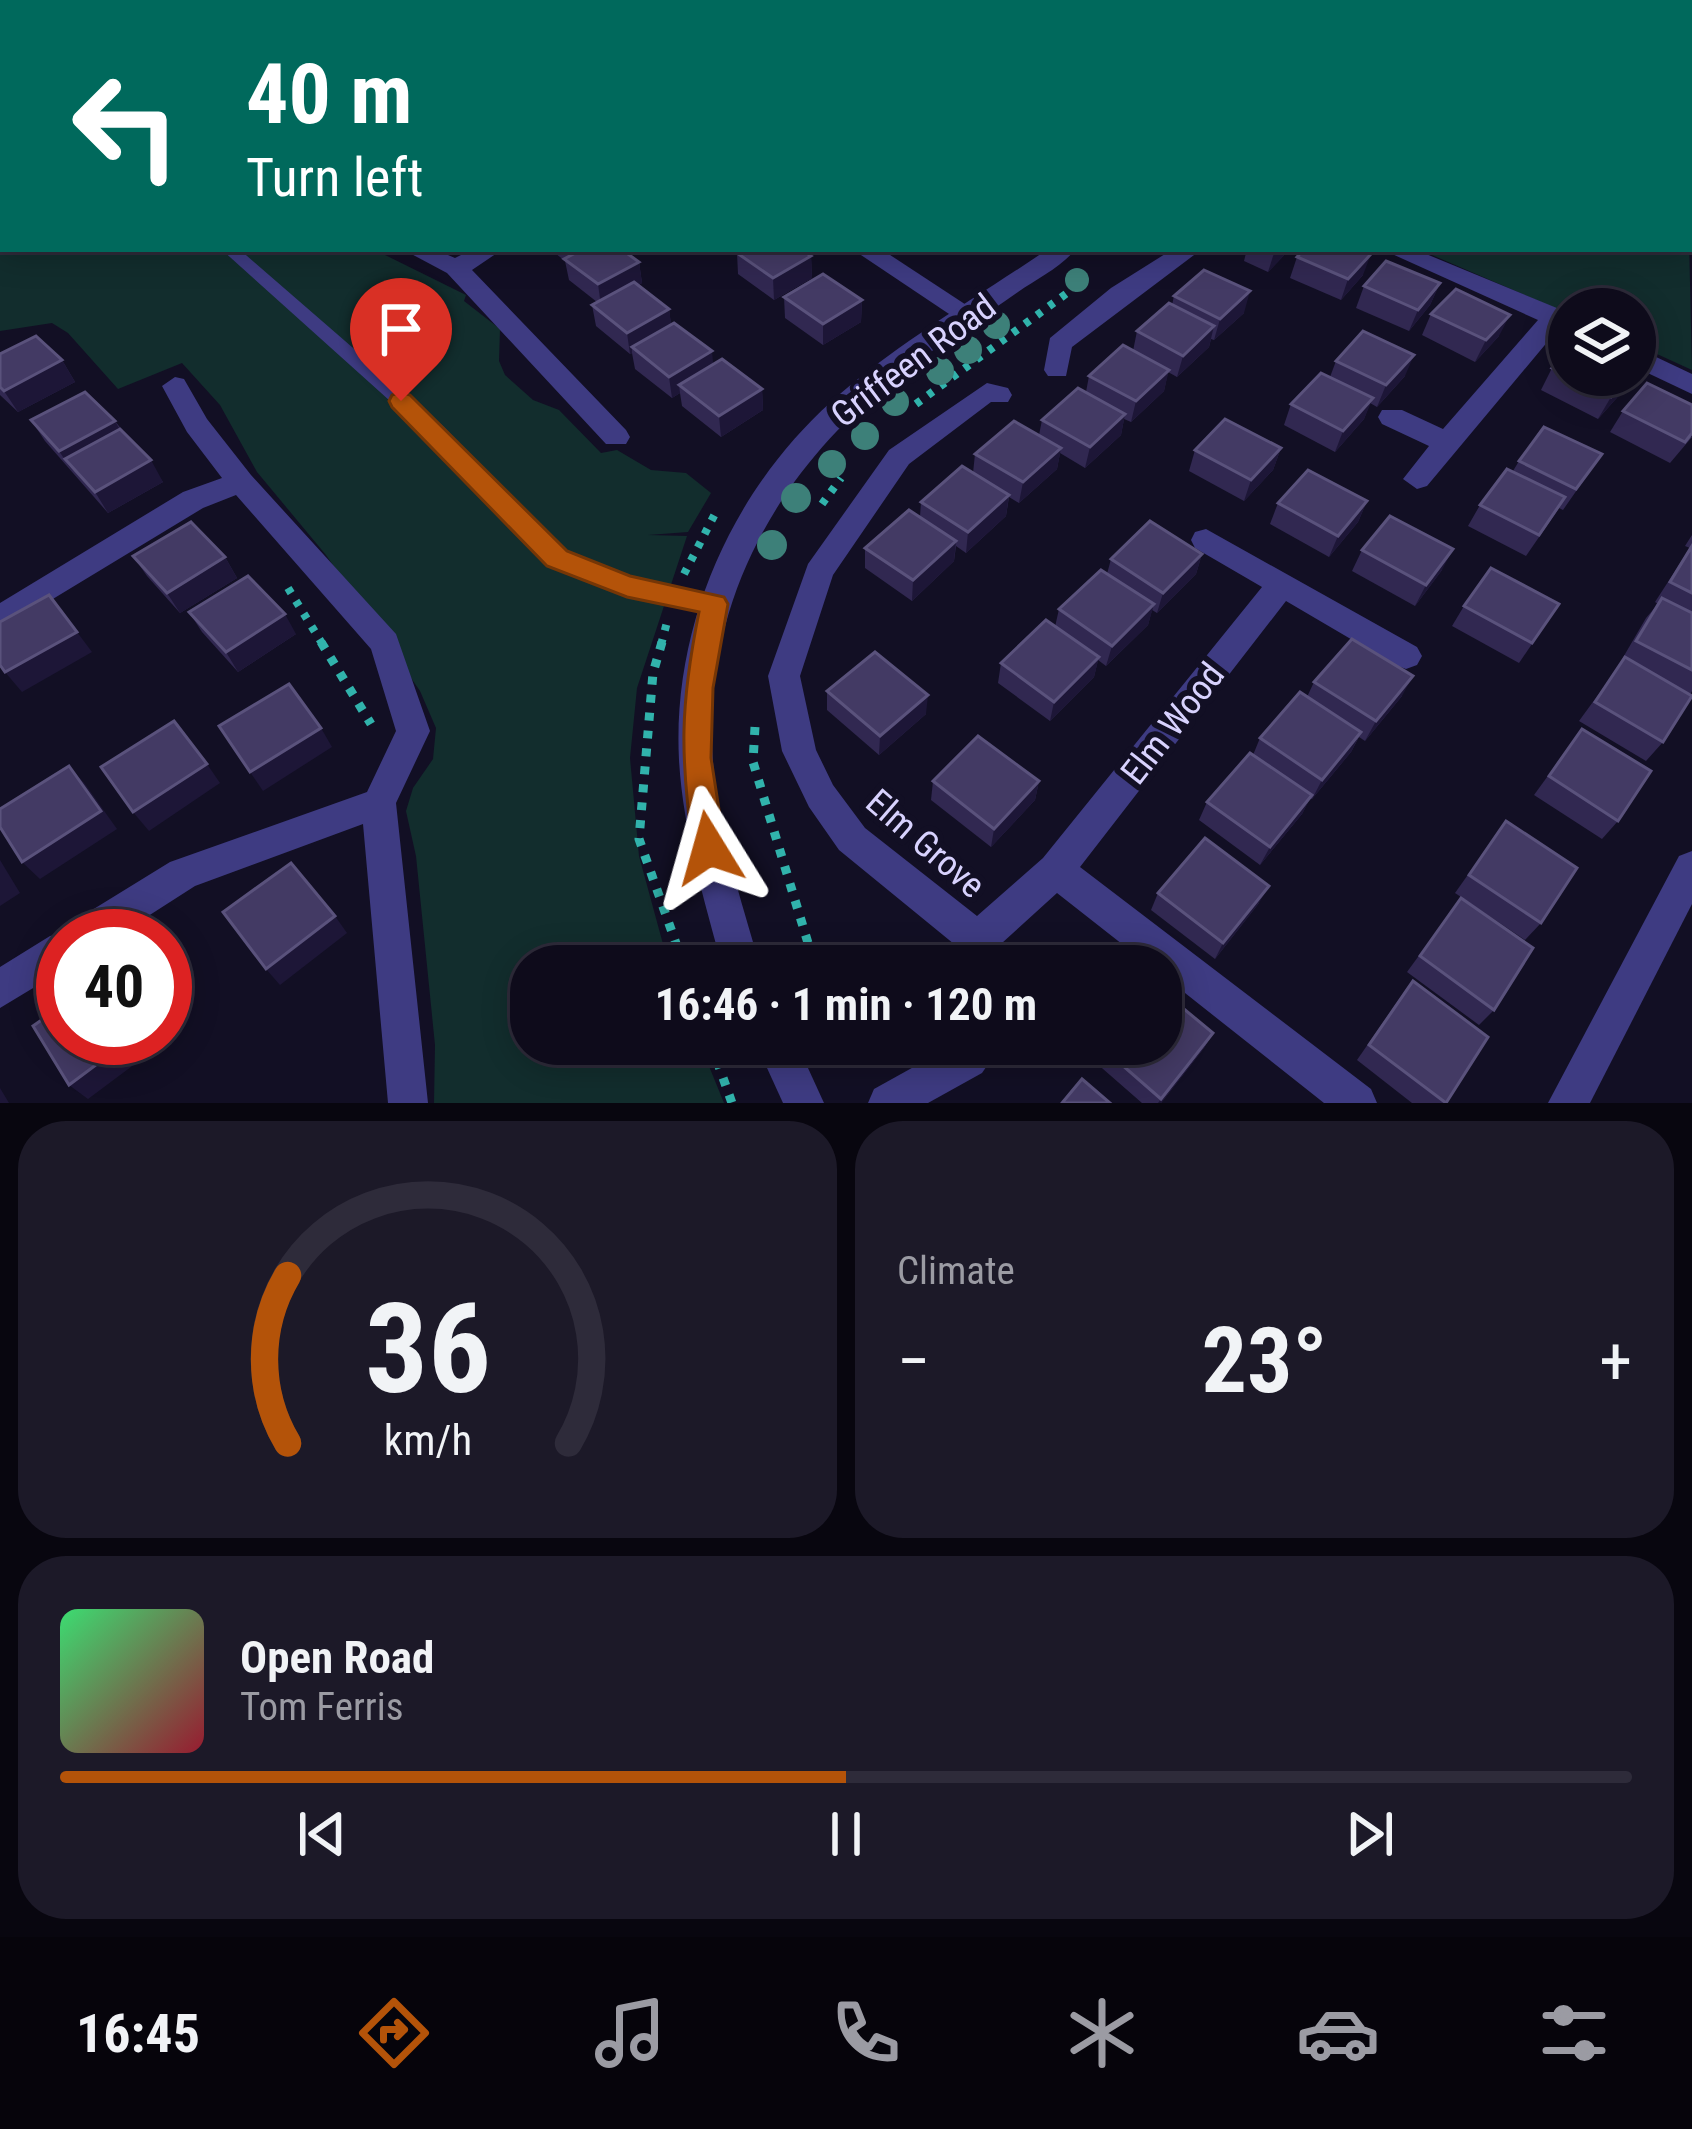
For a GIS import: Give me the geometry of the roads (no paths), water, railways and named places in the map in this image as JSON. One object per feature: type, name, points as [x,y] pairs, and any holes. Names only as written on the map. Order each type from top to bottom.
[{"type":"street","points":[[421,252],[456,268],[616,437]]},
{"type":"street","points":[[456,268],[485,252]]},
{"type":"street","points":[[869,252],[970,316]]},
{"type":"street","name":"Griffeen Road","points":[[735,945],[709,848],[696,758],[698,688],[714,604],[734,549],[774,483],[816,433],[874,383],[1060,252]]},
{"type":"street","points":[[1057,370],[1059,344],[1120,294],[1185,252]]},
{"type":"street","points":[[1401,252],[1548,313]]},
{"type":"street","points":[[1418,479],[1548,334]]},
{"type":"street","points":[[1656,367],[1692,385]]},
{"type":"street","points":[[175,386],[196,424],[241,482],[386,643],[413,731],[379,803],[408,1103]]},
{"type":"street","name":"Elm Grove","points":[[974,945],[852,839],[842,825],[799,751],[784,676],[819,572],[899,457],[987,392],[998,395]]},
{"type":"street","points":[[1392,417],[1448,443]]},
{"type":"street","points":[[0,619],[193,500],[241,482]]},
{"type":"street","points":[[1206,541],[1406,656]]},
{"type":"street","name":"Elm Wood","points":[[990,945],[1056,870],[1282,584]]},
{"type":"street","points":[[127,909],[183,874],[379,803]]},
{"type":"street","points":[[1568,1103],[1692,868]]},
{"type":"street","points":[[1056,870],[1357,1103]]},
{"type":"street","points":[[0,989],[36,966]]},
{"type":"street","points":[[786,1065],[804,1103]]},
{"type":"street","points":[[888,1103],[957,1065]]},
{"type":"lane","points":[[232,252],[436,431],[557,559],[627,586],[714,604]]}]
